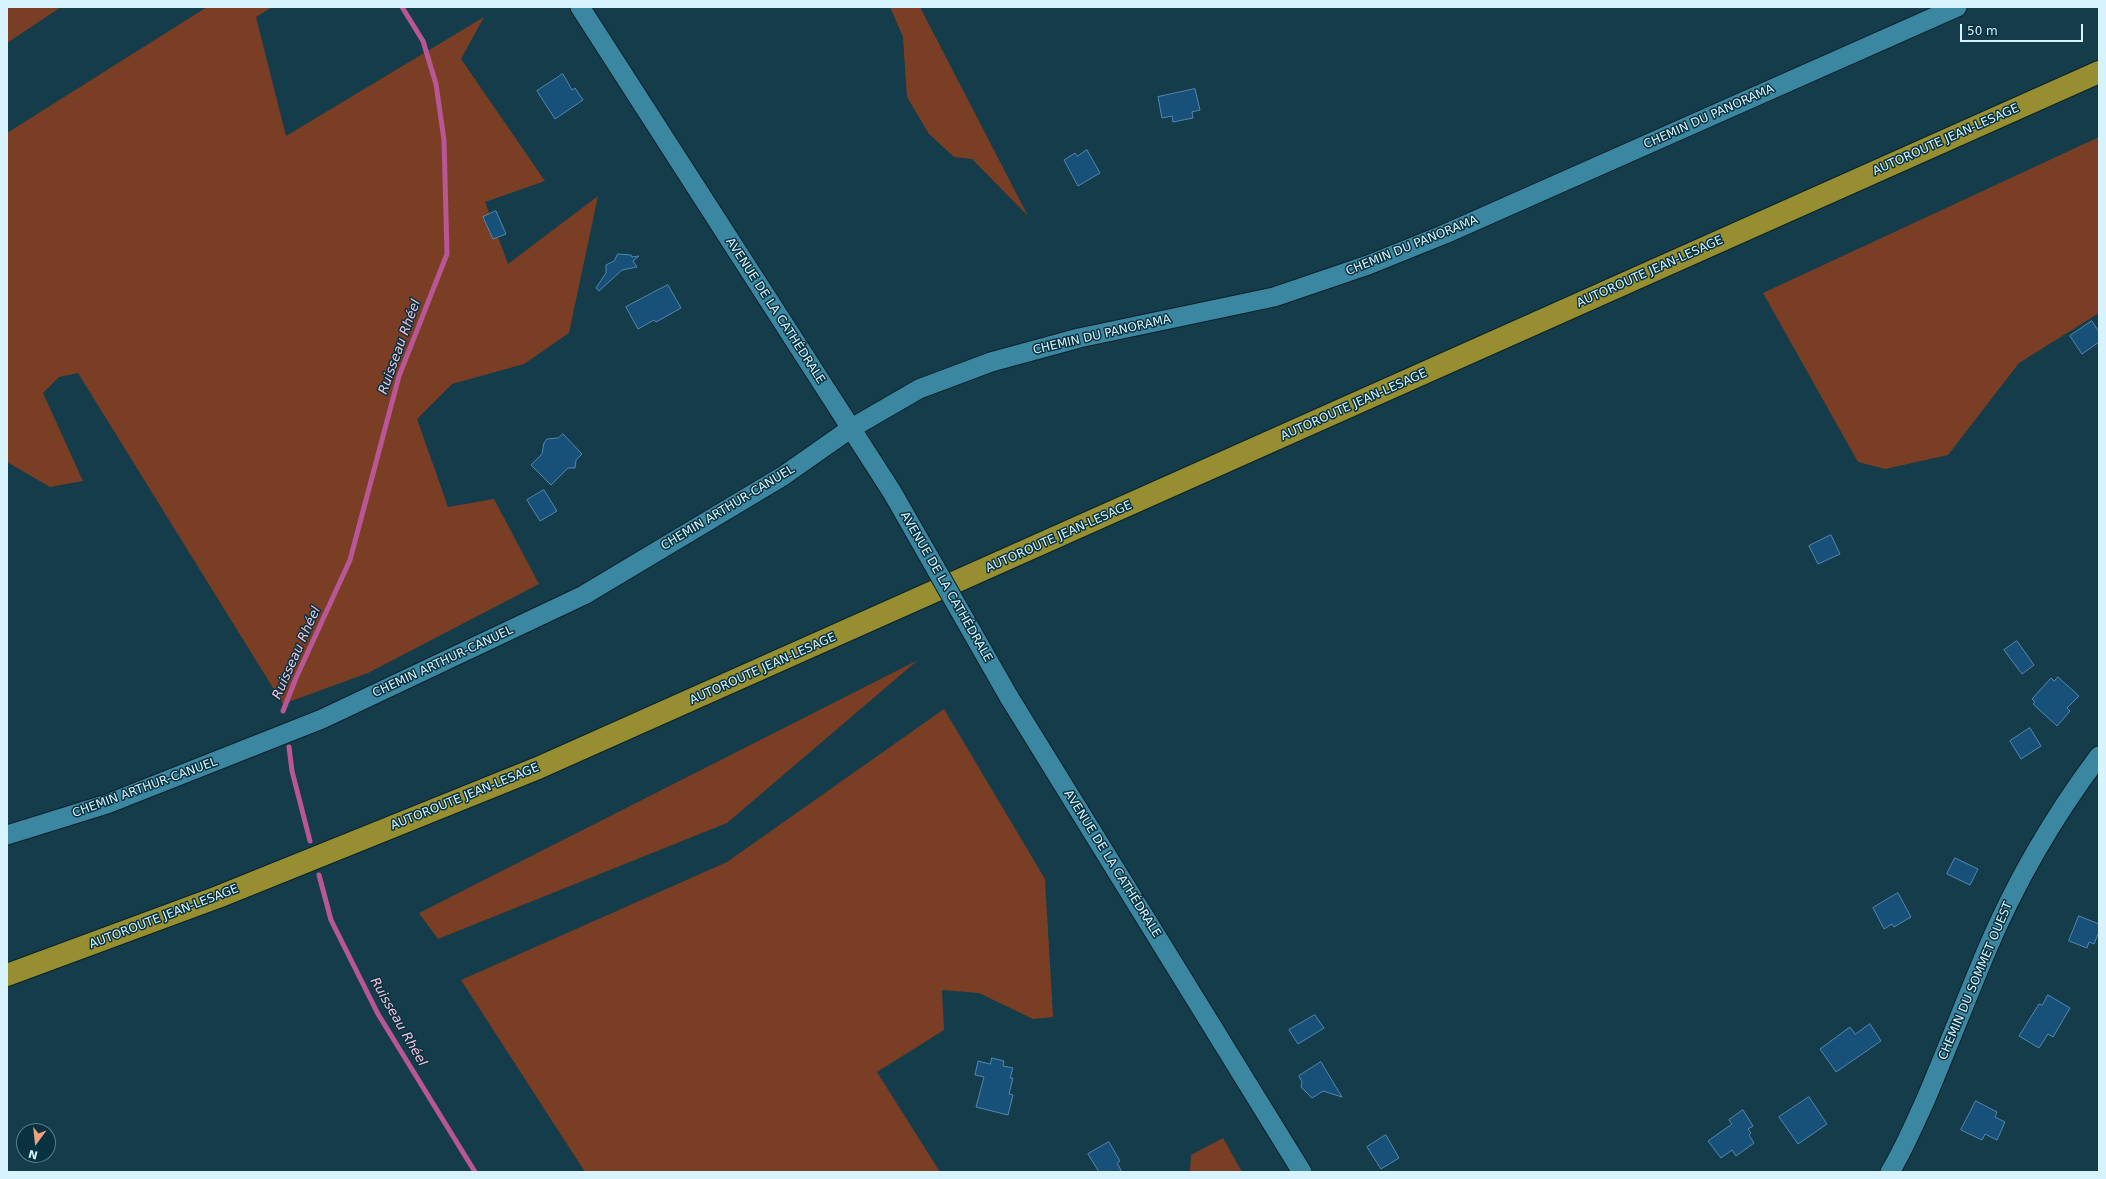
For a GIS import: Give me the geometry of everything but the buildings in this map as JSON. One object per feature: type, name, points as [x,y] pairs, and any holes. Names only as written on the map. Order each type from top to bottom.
[{"type":"highway","name":"AUTOROUTE JEAN-LESAGE","points":[[7,975],[218,897],[538,768],[2099,72]]},
{"type":"street","name":"AVENUE DE LA CATHÉDRALE","points":[[580,7],[850,429],[892,492],[1009,697],[1302,1172]]},
{"type":"street","name":"CHEMIN DU PANORAMA","points":[[850,429],[919,389],[991,362],[1079,338],[1274,297],[1368,265],[1445,234],[1957,7]]},
{"type":"street","name":"CHEMIN ARTHUR-CANUEL","points":[[7,835],[108,804],[322,719],[584,595],[783,476],[850,429]]},
{"type":"street","name":"CHEMIN DU SOMMET OUEST","points":[[1890,1172],[1901,1154],[1936,1076],[1987,950],[2025,872],[2070,794],[2099,756]]},
{"type":"shaded area","points":[[7,7],[61,7],[7,43]]},
{"type":"shaded area","points":[[207,7],[272,7],[256,17],[286,136],[484,17],[461,59],[545,181],[485,202],[508,264],[598,196],[569,333],[524,364],[452,384],[417,419],[448,507],[494,499],[539,584],[368,673],[283,704],[78,373],[59,377],[43,393],[83,481],[50,487],[7,462],[7,133]]},
{"type":"shaded area","points":[[890,7],[920,7],[1028,216],[972,159],[954,157],[929,134],[907,97],[903,37]]},
{"type":"shaded area","points":[[2099,137],[2099,313],[2019,363],[1948,455],[1885,469],[1858,462],[1763,293]]},
{"type":"shaded area","points":[[918,660],[727,823],[438,939],[419,913]]},
{"type":"shaded area","points":[[944,709],[1045,879],[1053,1017],[1033,1019],[979,993],[942,990],[944,1030],[877,1072],[940,1172],[585,1172],[461,980],[727,862]]},
{"type":"shaded area","points":[[1223,1138],[1242,1172],[1190,1172],[1191,1155]]},
{"type":"waterway","name":"Ruisseau Rhéel","points":[[283,711],[296,678],[350,560],[399,376],[447,254],[444,140],[436,84],[423,41],[402,7]]},
{"type":"waterway","name":"Ruisseau Rhéel","points":[[289,747],[292,771],[310,841]]},
{"type":"waterway","name":"Ruisseau Rhéel","points":[[319,875],[331,920],[378,1014],[475,1172]]}]
